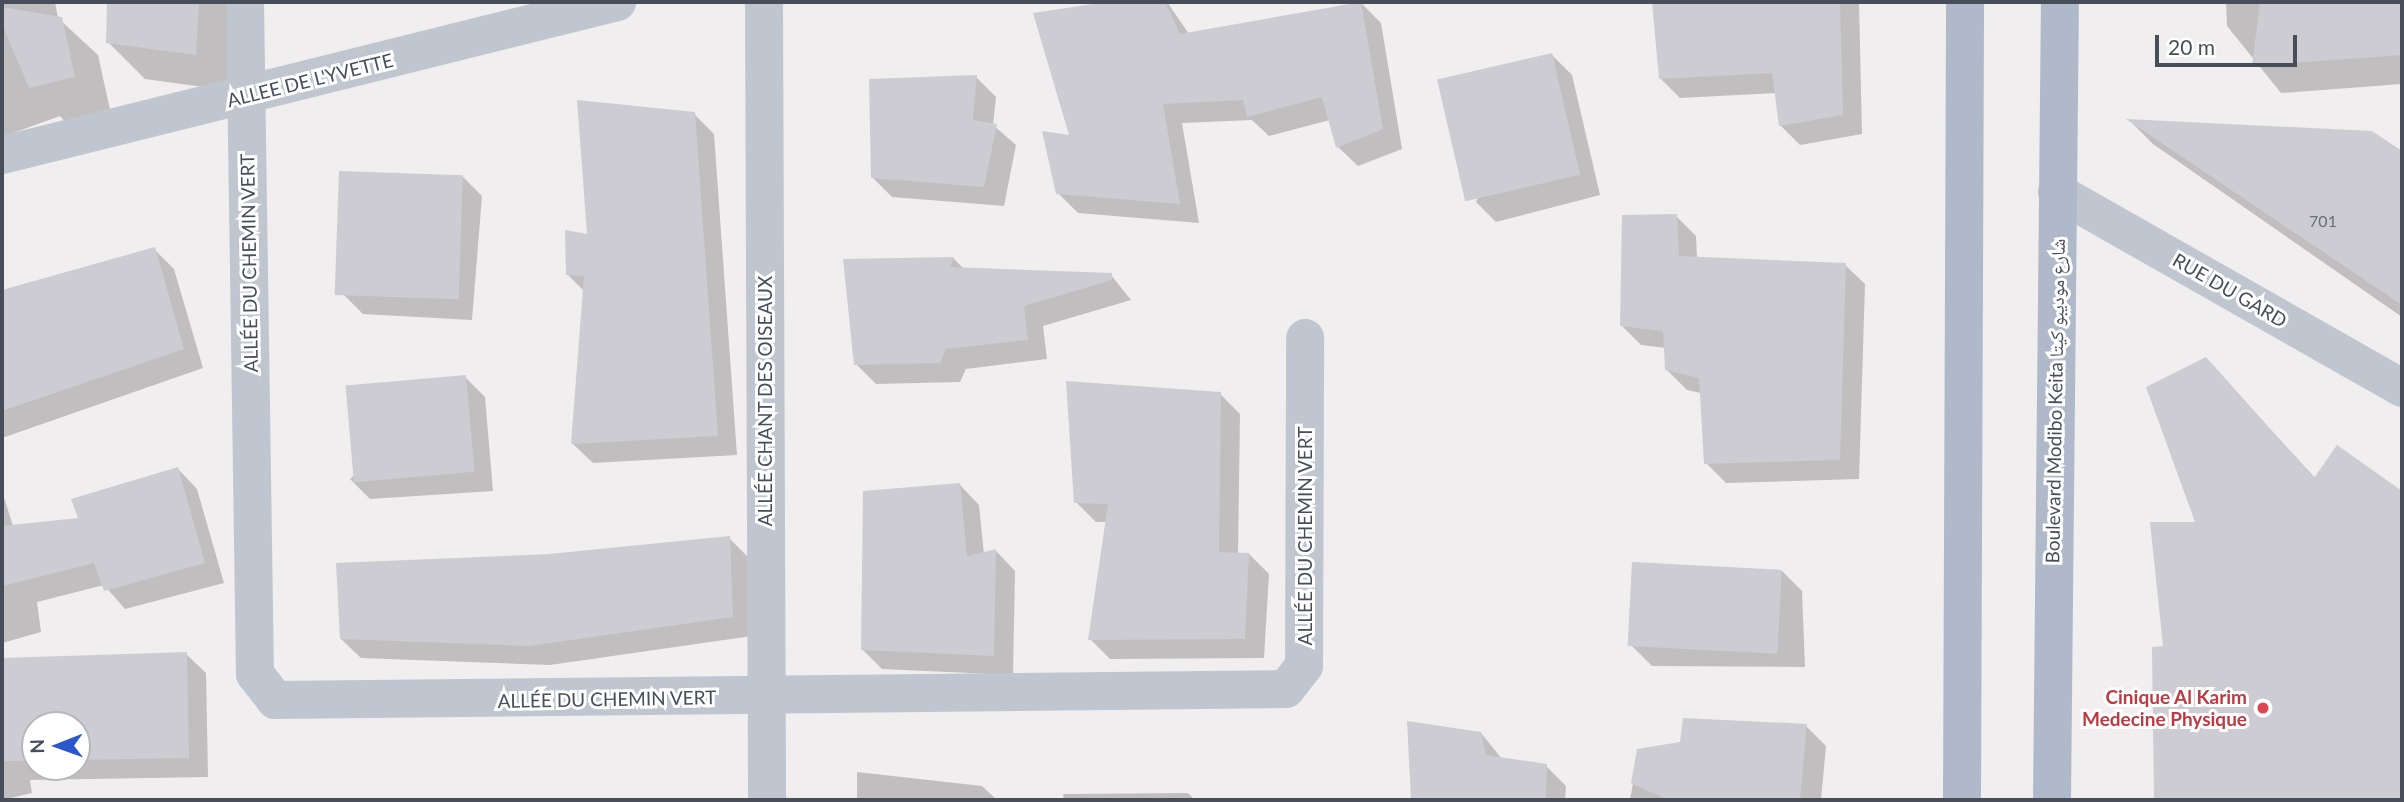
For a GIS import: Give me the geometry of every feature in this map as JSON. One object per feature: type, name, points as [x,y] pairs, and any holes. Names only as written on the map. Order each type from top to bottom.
[{"type":"main road","points":[[1962,800],[1965,2]]},
{"type":"main road","name":"Boulevard Modibo Keita شارع موديبو كيتا","points":[[2052,800],[2060,2]]},
{"type":"street","name":"ALLÉE DU CHEMIN VERT","points":[[246,2],[259,688],[286,702],[1286,690],[1304,666],[1305,338]]},
{"type":"street","name":"ALLEE DE L'YVETTE","points":[[2,155],[617,2]]},
{"type":"street","name":"ALLÉE CHANT DES OISEAUX","points":[[764,2],[767,800]]},
{"type":"street","name":"RUE DU GARD","points":[[2057,192],[2402,388]]},
{"type":"building","points":[[107,2],[199,2],[196,55],[106,43]]},
{"type":"building","points":[[1106,2],[1165,2],[1180,34],[1361,2],[1383,129],[1336,148],[1322,97],[1247,117],[1243,100],[1163,104],[1180,204],[1056,194],[1042,131],[1069,135],[1033,13]]},
{"type":"building","points":[[1652,2],[1840,2],[1843,115],[1779,126],[1772,73],[1659,79]]},
{"type":"building","points":[[2260,2],[2402,2],[2402,55],[2252,66]]},
{"type":"building","points":[[2,7],[62,17],[75,77],[29,88],[2,24]]},
{"type":"building","points":[[1552,53],[1580,175],[1465,201],[1437,80]]},
{"type":"building","points":[[977,75],[973,120],[997,124],[984,187],[871,178],[869,79]]},
{"type":"building","points":[[577,100],[695,112],[718,436],[571,444],[584,276],[566,275],[565,230],[587,234]]},
{"type":"building","points":[[2126,119],[2372,131],[2402,151],[2402,305]]},
{"type":"building","points":[[339,171],[463,175],[459,299],[335,295]]},
{"type":"building","points":[[1677,214],[1679,256],[1846,263],[1840,460],[1704,464],[1699,378],[1665,370],[1663,331],[1620,326],[1622,215]]},
{"type":"building","points":[[155,247],[184,349],[2,411],[2,290]]},
{"type":"building","points":[[954,257],[950,267],[1112,273],[1112,280],[1024,306],[1028,340],[946,349],[940,363],[854,365],[843,259]]},
{"type":"building","points":[[2206,357],[2314,478],[2337,445],[2402,491],[2402,800],[2154,800],[2152,647],[2163,646],[2150,522],[2195,522],[2146,387]]},
{"type":"building","points":[[466,375],[474,472],[354,482],[345,386]]},
{"type":"building","points":[[1066,381],[1221,392],[1219,552],[1249,553],[1245,639],[1088,640],[1108,504],[1074,503]]},
{"type":"building","points":[[178,467],[205,563],[104,591],[94,563],[2,586],[2,526],[78,518],[71,499]]},
{"type":"building","points":[[960,483],[967,556],[996,549],[994,656],[861,650],[863,491]]},
{"type":"building","points":[[730,536],[733,617],[529,646],[340,639],[336,563],[549,554]]},
{"type":"building","points":[[1632,562],[1782,570],[1777,654],[1628,646]]},
{"type":"building","points":[[187,652],[189,758],[91,760],[91,711],[21,711],[21,761],[2,761],[2,658]]},
{"type":"building","points":[[1683,718],[1807,724],[1800,800],[1668,800],[1631,783],[1637,749],[1680,742]]},
{"type":"building","points":[[1407,721],[1481,732],[1486,755],[1547,764],[1546,800],[1411,800]]},
{"type":"place","name":"Cinique Al Karim Medecine Physique","points":[[2263,708]]}]
